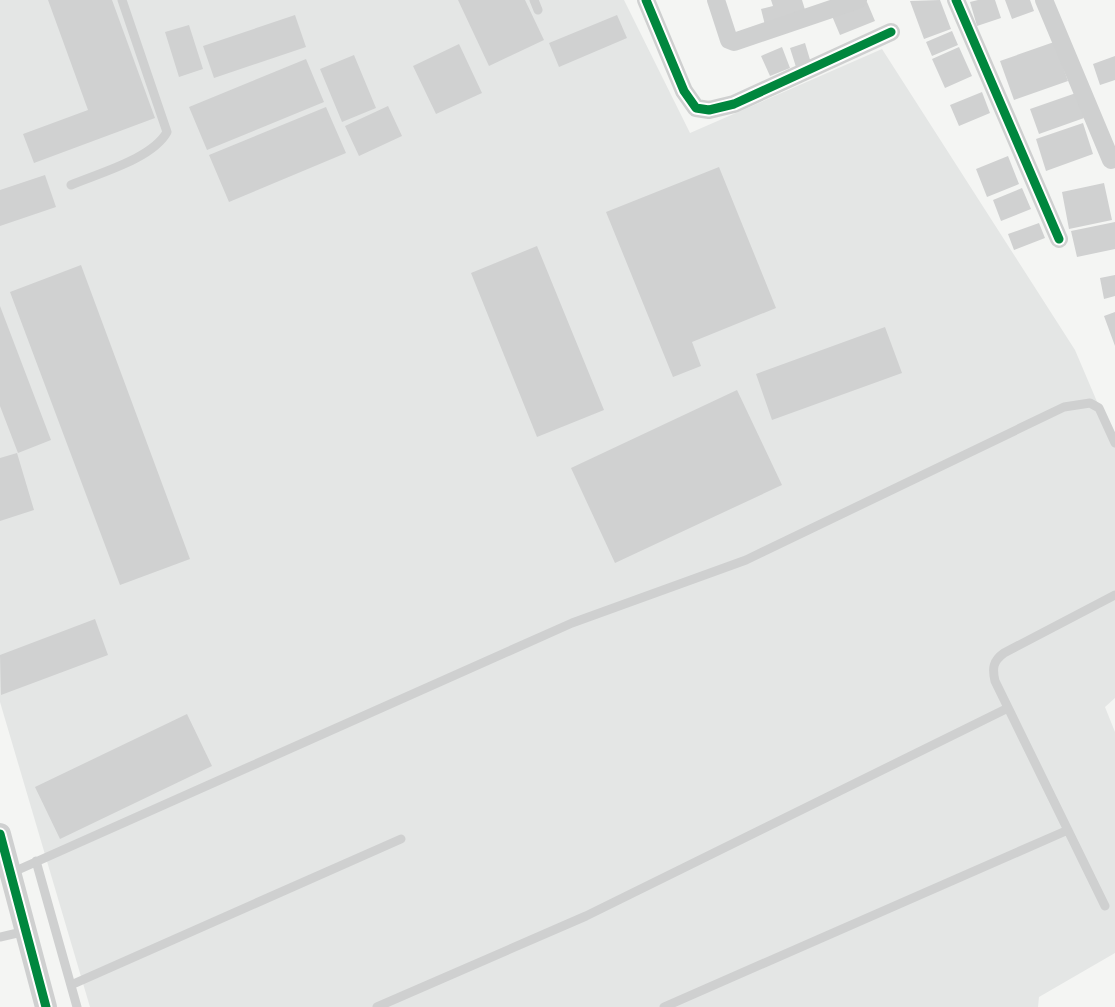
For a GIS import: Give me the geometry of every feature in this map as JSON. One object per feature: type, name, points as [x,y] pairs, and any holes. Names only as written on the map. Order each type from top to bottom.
[{"type":"street","points":[[646,0],[684,91],[696,108],[709,110],[734,104],[891,32]]},
{"type":"street","points":[[716,0],[729,40],[734,42],[858,0]]},
{"type":"street","points":[[956,0],[1059,239]]},
{"type":"street","points":[[1044,0],[1112,160]]},
{"type":"street","points":[[0,834],[46,1007]]},
{"type":"lane","points":[[71,185],[147,154],[162,140],[166,132],[122,0]]},
{"type":"lane","points":[[534,0],[538,10]]},
{"type":"lane","points":[[11,873],[572,623],[746,560],[1064,407],[1090,403],[1099,408],[1115,443]]},
{"type":"lane","points":[[1105,906],[995,681],[993,667],[996,658],[1004,652],[1115,595]]},
{"type":"lane","points":[[377,1007],[586,916],[1008,708]]},
{"type":"lane","points":[[664,1007],[1068,830]]},
{"type":"lane","points":[[71,985],[401,839]]},
{"type":"lane","points":[[36,861],[77,1007]]},
{"type":"lane","points":[[0,937],[26,931]]},
{"type":"shaded area","points":[[0,0],[624,0],[690,133],[882,49],[1075,350],[1115,444],[1115,698],[1105,707],[1115,732],[1115,953],[1039,997],[1038,1007],[90,1007],[0,702]]},
{"type":"building","points":[[48,0],[112,0],[155,118],[34,163],[23,134],[88,110]]},
{"type":"building","points":[[458,0],[525,0],[544,40],[489,66]]},
{"type":"building","points":[[771,0],[802,0],[806,13],[765,25],[761,9],[773,6]]},
{"type":"building","points":[[940,0],[951,29],[924,39],[910,1]]},
{"type":"building","points":[[995,0],[1001,18],[977,26],[970,2]]},
{"type":"building","points":[[1005,0],[1030,0],[1034,11],[1012,19]]},
{"type":"building","points":[[867,2],[875,21],[840,35],[832,16]]},
{"type":"building","points":[[295,15],[306,47],[214,78],[203,46]]},
{"type":"building","points":[[617,15],[627,38],[559,67],[549,43]]},
{"type":"building","points":[[189,25],[203,69],[179,77],[165,32]]},
{"type":"building","points":[[952,31],[958,45],[932,56],[926,42]]},
{"type":"building","points":[[1054,42],[1068,81],[1014,100],[1000,61]]},
{"type":"building","points":[[805,43],[811,63],[796,67],[790,48]]},
{"type":"building","points":[[459,44],[482,93],[436,114],[413,66]]},
{"type":"building","points":[[782,47],[790,68],[770,76],[761,56]]},
{"type":"building","points":[[959,47],[972,76],[945,88],[932,59]]},
{"type":"building","points":[[354,55],[376,108],[342,122],[320,69]]},
{"type":"building","points":[[1115,56],[1115,80],[1100,85],[1093,64]]},
{"type":"building","points":[[306,59],[324,102],[207,150],[189,107]]},
{"type":"building","points":[[982,92],[990,113],[959,126],[950,105]]},
{"type":"building","points":[[1076,93],[1084,118],[1039,134],[1030,109]]},
{"type":"building","points":[[388,106],[402,136],[359,156],[345,126]]},
{"type":"building","points":[[326,107],[346,153],[229,202],[209,155]]},
{"type":"building","points":[[1083,123],[1093,154],[1046,171],[1036,139]]},
{"type":"building","points":[[1008,156],[1019,184],[987,197],[976,169]]},
{"type":"building","points":[[719,167],[776,308],[692,342],[701,366],[673,377],[606,212]]},
{"type":"building","points":[[45,175],[56,207],[0,226],[0,190]]},
{"type":"building","points":[[1104,183],[1112,220],[1069,229],[1062,192]]},
{"type":"building","points":[[1022,188],[1031,209],[1001,221],[993,200]]},
{"type":"building","points":[[1115,222],[1115,249],[1077,257],[1071,231]]},
{"type":"building","points":[[1039,223],[1045,238],[1014,250],[1008,234]]},
{"type":"building","points":[[537,246],[604,410],[537,437],[471,273]]},
{"type":"building","points":[[81,265],[190,559],[120,585],[10,292]]},
{"type":"building","points":[[1115,275],[1115,296],[1104,299],[1100,278]]},
{"type":"building","points":[[0,306],[51,440],[18,453],[0,406]]},
{"type":"building","points":[[1115,312],[1115,346],[1104,316]]},
{"type":"building","points":[[885,327],[902,373],[772,420],[756,374]]},
{"type":"building","points":[[737,390],[782,485],[615,563],[571,468]]},
{"type":"building","points":[[17,453],[34,510],[0,521],[0,458]]},
{"type":"building","points":[[95,619],[108,655],[1,695],[0,655]]},
{"type":"building","points":[[187,714],[212,766],[60,839],[35,787]]},
{"type":"cycle path","points":[[646,0],[684,91],[696,108],[709,110],[734,104],[891,32]]},
{"type":"cycle path","points":[[956,0],[1059,239]]},
{"type":"cycle path","points":[[0,834],[46,1007]]}]
